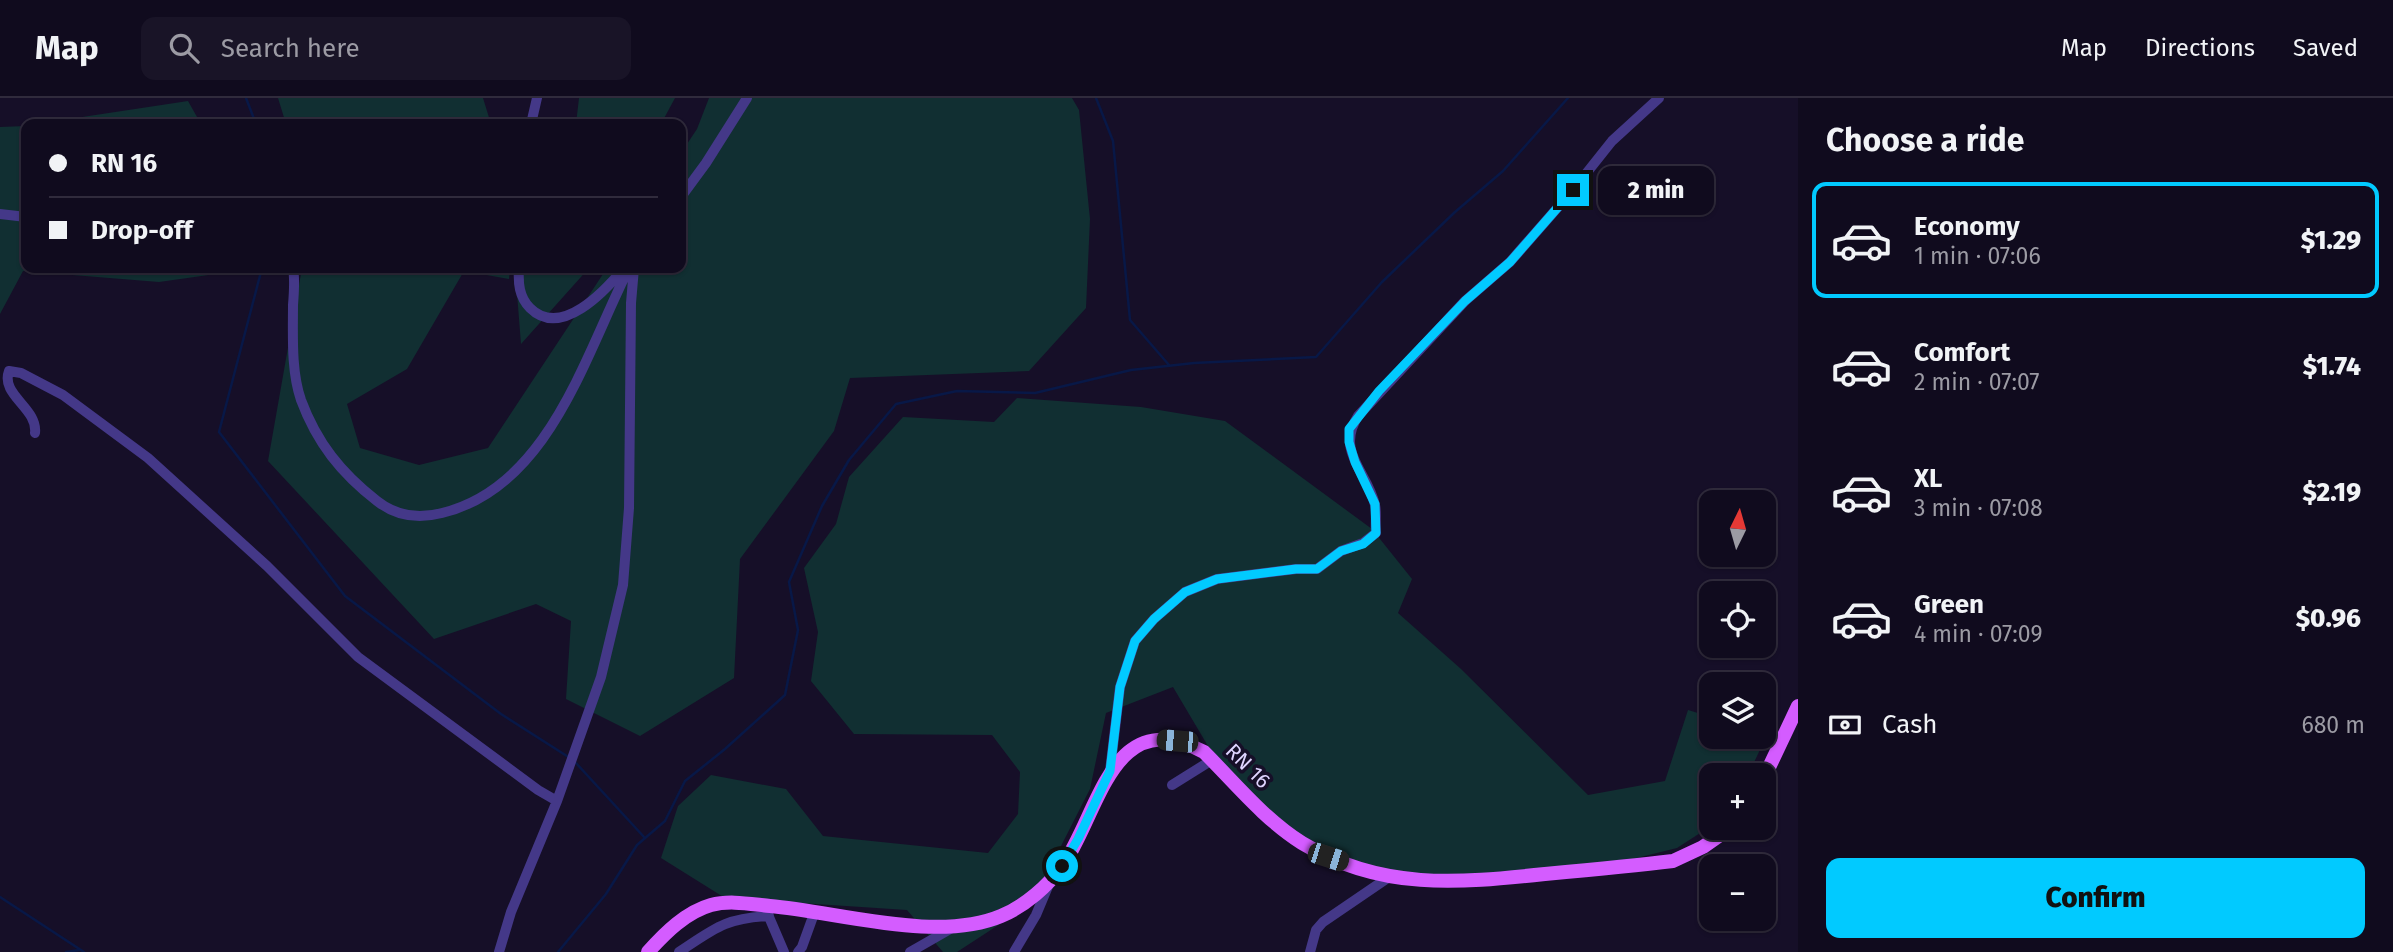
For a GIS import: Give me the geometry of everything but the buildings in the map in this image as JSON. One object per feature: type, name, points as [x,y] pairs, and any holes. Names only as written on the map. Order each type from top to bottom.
[{"type":"main road","points":[[1771,763],[1798,706]]},
{"type":"main road","name":"RN 16","points":[[648,952],[672,928],[710,905],[733,902],[766,911],[815,911],[915,925],[976,924],[1003,915],[1030,898],[1050,881],[1062,866],[1078,839],[1110,771],[1123,756],[1140,744],[1156,740],[1191,745],[1204,752],[1268,818],[1300,842],[1328,857],[1389,877],[1420,882],[1471,882],[1673,861],[1713,840]]},
{"type":"street","points":[[532,119],[537,98]]},
{"type":"street","points":[[686,190],[747,98]]},
{"type":"street","points":[[1110,771],[1120,687],[1135,641],[1154,619],[1185,592],[1217,579],[1317,569],[1341,551],[1363,544],[1376,533],[1375,504],[1355,462],[1349,442],[1349,429],[1357,416],[1465,301],[1510,262],[1612,141],[1659,98]]},
{"type":"street","points":[[0,214],[21,216]]},
{"type":"street","points":[[293,273],[295,367],[300,398],[316,432],[350,480],[384,506],[416,517],[457,509],[486,496],[534,451],[577,382],[624,273]]},
{"type":"street","points":[[519,273],[520,293],[527,305],[542,317],[554,319],[579,310],[621,273]]},
{"type":"street","points":[[499,952],[601,677],[625,573],[629,508],[634,273]]},
{"type":"street","points":[[35,433],[35,421],[9,389],[6,380],[9,371],[21,373],[63,395],[148,458],[267,566],[358,657],[538,790],[557,801]]},
{"type":"street","points":[[1172,785],[1212,760]]},
{"type":"street","points":[[1310,952],[1316,930],[1323,922],[1389,877]]},
{"type":"street","points":[[1014,952],[1036,915],[1050,881]]},
{"type":"street","points":[[679,952],[723,923],[766,911],[784,952]]},
{"type":"street","points":[[798,952],[806,939],[815,911]]},
{"type":"street","points":[[910,952],[954,926]]},
{"type":"green space","points":[[278,98],[483,98],[489,119],[284,119]]},
{"type":"green space","points":[[579,98],[675,98],[664,119],[577,119]]},
{"type":"green space","points":[[709,98],[1072,98],[1079,110],[1090,219],[1086,308],[1029,371],[850,378],[834,431],[740,559],[734,678],[640,736],[566,699],[571,621],[536,604],[434,639],[268,461],[301,273],[463,273],[407,369],[347,404],[360,448],[419,465],[488,448],[604,273],[686,273],[686,146],[697,129]]},
{"type":"green space","points":[[188,101],[198,119],[69,119]]},
{"type":"green space","points":[[21,126],[22,273],[0,314],[0,127]]},
{"type":"green space","points":[[48,273],[223,273],[159,282]]},
{"type":"green space","points":[[475,273],[510,273],[509,279]]},
{"type":"green space","points":[[515,273],[585,273],[521,344]]},
{"type":"green space","points":[[1017,398],[1141,407],[1225,421],[1372,529],[1412,579],[1398,613],[1461,669],[1588,795],[1665,781],[1688,710],[1699,713],[1699,749],[1760,749],[1754,763],[1699,763],[1699,834],[1677,848],[1556,878],[1412,884],[1307,854],[1237,795],[1173,687],[1106,713],[1090,789],[1032,903],[957,952],[943,952],[907,910],[725,898],[661,858],[678,806],[711,775],[786,789],[823,836],[988,853],[1018,814],[1020,772],[992,735],[854,734],[811,681],[818,632],[804,568],[836,524],[849,477],[903,417],[994,422]]},
{"type":"waterway","points":[[246,98],[254,119]]},
{"type":"waterway","points":[[1096,98],[1113,141],[1130,320],[1169,365]]},
{"type":"waterway","points":[[558,952],[606,894],[637,845],[665,821],[685,781],[785,695],[798,630],[789,582],[822,506],[849,460],[896,404],[957,391],[1035,393],[1131,370],[1194,363],[1316,357],[1382,282],[1455,212],[1503,171],[1568,98]]},
{"type":"waterway","points":[[261,273],[219,432],[345,596],[501,714],[570,758]]},
{"type":"waterway","points":[[575,762],[644,837]]},
{"type":"waterway","points":[[0,897],[84,952]]},
{"type":"waterway","points":[[66,952],[80,950]]},
{"type":"route","points":[[1062,866],[1078,839],[1110,771],[1120,687],[1135,641],[1154,619],[1185,592],[1217,579],[1317,569],[1341,551],[1363,544],[1376,533],[1375,504],[1355,462],[1349,442],[1349,429],[1379,391],[1465,301],[1510,262],[1573,190]]}]
